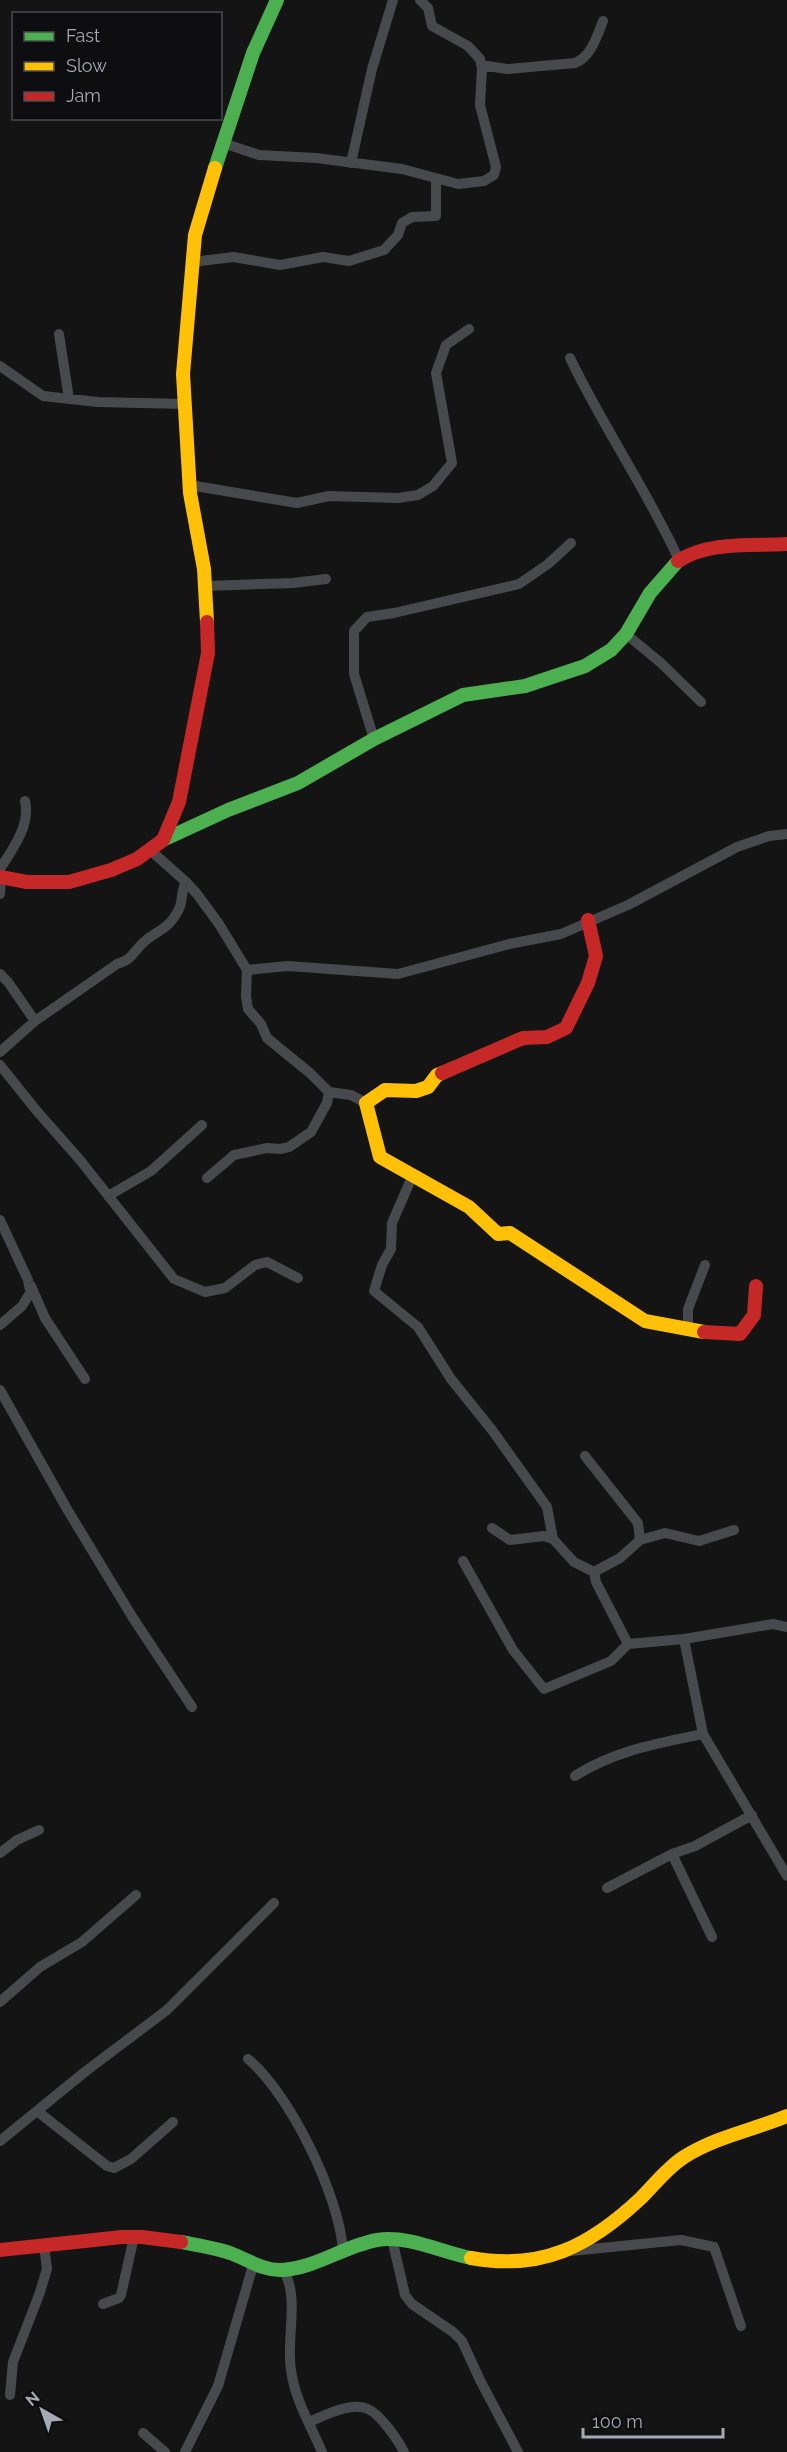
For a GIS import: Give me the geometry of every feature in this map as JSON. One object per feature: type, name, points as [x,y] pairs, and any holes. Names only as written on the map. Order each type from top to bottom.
[{"type":"street","points":[[163,840],[179,802],[208,653],[206,586],[189,485],[183,374],[195,236],[253,53],[277,0]]},
{"type":"street","points":[[351,163],[372,69],[393,0]]},
{"type":"street","points":[[223,143],[259,155],[402,169],[436,179],[470,184],[484,182],[494,175],[496,167],[480,105],[482,65],[480,59],[468,46],[432,26],[428,8],[420,0]]},
{"type":"street","points":[[482,65],[507,69],[582,61],[591,48],[603,21]]},
{"type":"street","points":[[192,262],[234,257],[279,265],[323,257],[349,261],[384,250],[398,235],[402,223],[412,217],[436,216],[436,179]]},
{"type":"street","points":[[189,485],[297,503],[329,496],[398,498],[418,495],[433,486],[452,463],[435,373],[446,345],[469,329]]},
{"type":"street","points":[[59,334],[69,399]]},
{"type":"street","points":[[570,358],[590,400],[657,513],[679,560]]},
{"type":"street","points":[[0,366],[43,396],[98,402],[185,404]]},
{"type":"street","points":[[374,739],[354,674],[354,631],[367,617],[394,613],[519,584],[548,564],[571,543]]},
{"type":"street","points":[[0,874],[27,882],[69,882],[111,870],[137,859],[163,840],[228,810],[298,783],[374,739],[463,695],[525,686],[585,666],[611,650],[626,634],[650,593],[679,560],[695,551],[717,547],[787,544]]},
{"type":"street","points":[[206,586],[293,583],[326,579]]},
{"type":"street","points":[[626,634],[661,663],[701,702]]},
{"type":"street","points":[[0,894],[0,874],[26,819],[25,801]]},
{"type":"street","points":[[247,970],[288,966],[398,974],[508,944],[561,934],[588,920],[628,905],[737,847],[769,836],[787,834]]},
{"type":"street","points":[[150,850],[186,882],[219,924],[247,970],[248,1009],[261,1024],[267,1038],[310,1073],[328,1092],[351,1095],[366,1103],[380,1157],[412,1177],[468,1205],[488,1220],[498,1233],[510,1233],[645,1321],[688,1330],[740,1334],[754,1315],[756,1286]]},
{"type":"street","points":[[0,1052],[35,1021],[117,964],[129,960],[144,941],[172,921],[181,905],[186,882]]},
{"type":"street","points":[[366,1103],[385,1090],[416,1091],[428,1087],[437,1075],[501,1046],[524,1038],[547,1037],[566,1028],[588,983],[596,956],[588,920]]},
{"type":"street","points":[[0,974],[35,1021]]},
{"type":"street","points":[[0,1065],[174,1279],[205,1292],[225,1288],[255,1265],[267,1262],[297,1278]]},
{"type":"street","points":[[207,1179],[234,1155],[267,1148],[289,1147],[311,1132],[327,1103],[328,1092]]},
{"type":"street","points":[[108,1196],[151,1171],[202,1125]]},
{"type":"street","points":[[412,1177],[392,1222],[391,1249],[382,1265],[374,1291],[418,1327],[451,1379],[492,1430],[547,1507],[553,1539]]},
{"type":"street","points":[[0,1221],[35,1292],[45,1318],[85,1379]]},
{"type":"street","points":[[688,1330],[688,1310],[705,1265]]},
{"type":"street","points":[[0,1325],[22,1306],[30,1293],[31,1295],[28,1280]]},
{"type":"street","points":[[0,1390],[91,1549],[192,1707]]},
{"type":"street","points":[[585,1456],[638,1523],[640,1539]]},
{"type":"street","points":[[492,1528],[510,1540],[543,1536],[553,1539],[574,1562],[594,1572]]},
{"type":"street","points":[[594,1572],[620,1558],[640,1539],[665,1533],[699,1541],[734,1530]]},
{"type":"street","points":[[463,1561],[513,1650],[543,1689],[611,1661],[628,1644],[684,1639],[773,1624],[787,1627]]},
{"type":"street","points":[[594,1572],[596,1582],[628,1644]]},
{"type":"street","points":[[684,1639],[703,1734],[787,1876]]},
{"type":"street","points":[[575,1776],[596,1762],[659,1743],[703,1734]]},
{"type":"street","points":[[607,1888],[672,1854],[695,1846],[752,1815]]},
{"type":"street","points":[[0,1853],[17,1840],[39,1830]]},
{"type":"street","points":[[672,1854],[712,1937]]},
{"type":"street","points":[[0,2002],[40,1967],[82,1942],[135,1895]]},
{"type":"street","points":[[0,2141],[167,2010],[274,1904]]},
{"type":"street","points":[[248,2059],[267,2078],[312,2153],[341,2230],[343,2250]]},
{"type":"street","points":[[37,2110],[107,2166],[114,2168],[132,2159],[173,2122]]},
{"type":"street","points":[[562,2253],[606,2227],[638,2202],[682,2159],[703,2146],[787,2116]]},
{"type":"street","points":[[0,2250],[109,2237],[134,2237],[228,2253],[285,2273],[291,2290],[290,2368],[297,2400],[322,2452]]},
{"type":"street","points":[[103,2304],[121,2295],[134,2237]]},
{"type":"street","points":[[392,2239],[405,2295],[412,2304],[453,2332],[462,2341],[518,2452]]},
{"type":"street","points":[[280,2270],[304,2265],[362,2244],[392,2239],[414,2242],[481,2259],[527,2262],[562,2253],[681,2240],[714,2247],[741,2326]]},
{"type":"street","points":[[10,2396],[13,2362],[47,2269],[44,2246]]},
{"type":"street","points":[[185,2452],[218,2385],[254,2262]]},
{"type":"street","points":[[309,2422],[344,2409],[355,2407],[368,2409],[387,2428],[404,2452]]},
{"type":"street","points":[[143,2433],[165,2452]]},
{"type":"traffic: fast","points":[[215,168],[253,53],[277,0]]},
{"type":"traffic: fast","points":[[163,840],[228,810],[298,783],[374,739],[463,695],[525,686],[585,666],[611,650],[626,634],[650,593],[678,561]]},
{"type":"traffic: fast","points":[[181,2242],[230,2253],[275,2270],[307,2265],[365,2243],[389,2239],[413,2242],[471,2258]]},
{"type":"traffic: slow","points":[[207,622],[204,569],[190,493],[183,374],[195,235],[215,168]]},
{"type":"traffic: slow","points":[[442,1073],[437,1075],[428,1087],[416,1091],[385,1090],[366,1103],[380,1157],[469,1207],[498,1234],[510,1233],[645,1321],[704,1332]]},
{"type":"traffic: slow","points":[[471,2258],[520,2261],[564,2251],[584,2242],[622,2215],[684,2157],[721,2139],[787,2116]]},
{"type":"traffic: jam","points":[[678,561],[703,550],[717,547],[787,544]]},
{"type":"traffic: jam","points":[[0,877],[27,882],[69,882],[111,870],[137,859],[163,840],[179,802],[208,653],[207,622]]},
{"type":"traffic: jam","points":[[442,1073],[523,1038],[547,1037],[566,1028],[588,983],[596,956],[588,920]]},
{"type":"traffic: jam","points":[[704,1332],[740,1334],[754,1315],[756,1286]]},
{"type":"traffic: jam","points":[[0,2250],[122,2237],[181,2242]]}]
